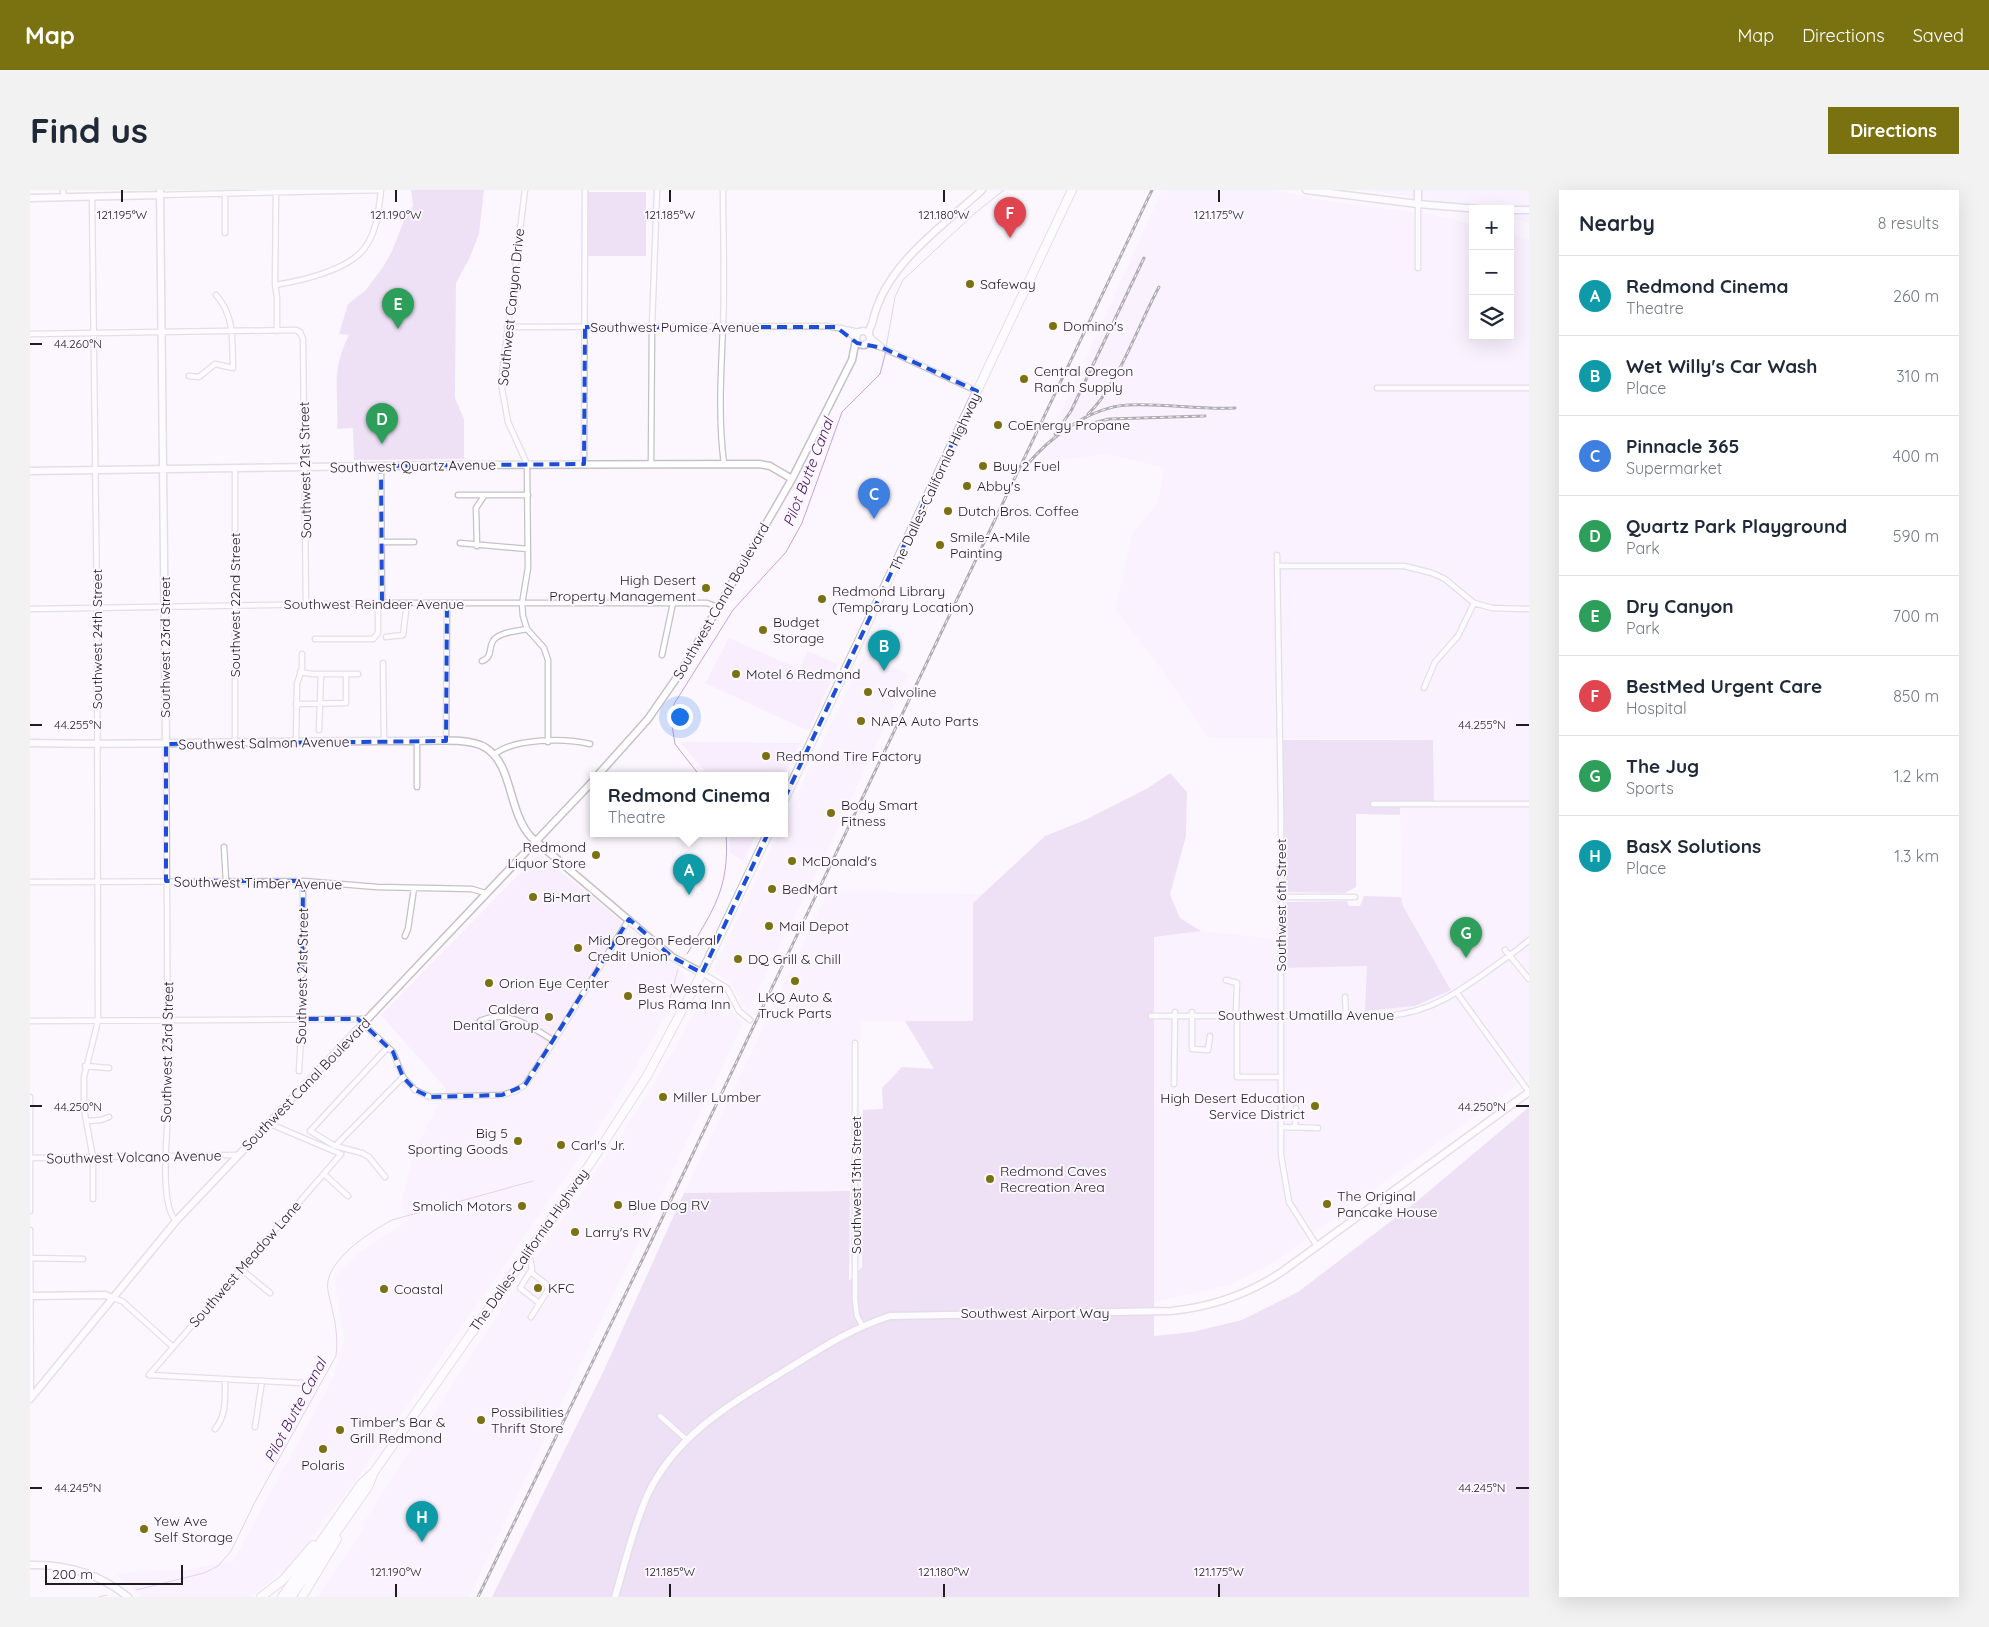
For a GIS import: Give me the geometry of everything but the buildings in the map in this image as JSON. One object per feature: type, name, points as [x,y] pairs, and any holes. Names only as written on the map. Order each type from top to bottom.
[{"type":"highway","name":"The Dalles-California Highway","points":[[788,792],[1072,190]]},
{"type":"highway","name":"The Dalles-California Highway","points":[[291,1597],[357,1502],[374,1472],[590,1164],[647,1076],[702,972],[767,837]]},
{"type":"highway","name":"The Dalles-California Highway","points":[[282,1597],[361,1484],[374,1472]]},
{"type":"highway","points":[[302,1597],[348,1523],[357,1502]]},
{"type":"highway","points":[[261,1597],[283,1580],[327,1532]]},
{"type":"main road","points":[[861,331],[869,335],[873,318],[889,284],[908,258],[982,190]]},
{"type":"main road","points":[[1306,190],[1469,208]]},
{"type":"main road","points":[[1418,190],[1418,204]]},
{"type":"main road","points":[[30,198],[64,193],[92,196],[160,192]]},
{"type":"main road","name":"Southwest 23rd Street","points":[[160,192],[166,744]]},
{"type":"main road","points":[[1514,210],[1529,210]]},
{"type":"main road","points":[[865,344],[856,339],[873,318]]},
{"type":"main road","name":"Southwest Canal Boulevard","points":[[601,772],[633,738],[660,703],[792,479],[852,360],[865,344],[869,335]]},
{"type":"main road","name":"Southwest Canal Boulevard","points":[[852,360],[856,339]]},
{"type":"main road","name":"Southwest Quartz Avenue","points":[[30,471],[527,464],[724,464],[765,465],[792,479]]},
{"type":"main road","name":"Southwest Salmon Avenue","points":[[30,743],[96,745],[235,742],[446,742],[481,744],[495,754]]},
{"type":"main road","points":[[495,754],[504,772],[518,820],[537,841],[672,957],[702,972]]},
{"type":"main road","name":"Southwest Canal Boulevard","points":[[30,1398],[176,1221],[590,784]]},
{"type":"main road","name":"Southwest Airport Way","points":[[615,1597],[648,1495],[665,1466],[687,1440],[705,1422],[737,1400],[862,1325],[890,1316],[1150,1312],[1192,1308],[1221,1301],[1254,1288],[1317,1246],[1529,1092]]},
{"type":"main road","points":[[30,1296],[105,1295],[113,1298]]},
{"type":"main road","points":[[30,1565],[70,1568],[93,1574],[114,1586],[128,1597]]},
{"type":"street","points":[[160,192],[226,193],[380,190],[378,218],[366,247],[334,269],[305,280],[274,285]]},
{"type":"street","name":"Southwest Canyon Drive","points":[[525,190],[502,370],[502,396],[508,422],[527,464],[528,568],[522,604],[527,629]]},
{"type":"street","points":[[584,464],[586,190]]},
{"type":"street","points":[[651,464],[652,327],[657,190]]},
{"type":"street","points":[[723,190],[723,326],[720,366],[721,440],[724,464]]},
{"type":"street","points":[[30,334],[277,331],[277,297],[274,285],[276,191]]},
{"type":"street","points":[[225,233],[226,193]]},
{"type":"street","name":"Southwest 24th Street","points":[[92,196],[97,607],[98,1021],[95,1040],[85,1066],[84,1109],[88,1121],[93,1158],[94,1198]]},
{"type":"street","points":[[1418,204],[1418,268]]},
{"type":"street","points":[[188,376],[199,377],[216,364],[233,368],[232,331],[226,306],[216,295]]},
{"type":"street","name":"Southwest Pumice Avenue","points":[[507,326],[723,326],[842,328],[861,331]]},
{"type":"street","points":[[842,328],[856,339]]},
{"type":"street","name":"Southwest 21st Street","points":[[277,331],[296,330],[302,335],[306,467],[306,605]]},
{"type":"street","points":[[869,335],[883,348]]},
{"type":"street","points":[[865,344],[883,348],[977,391]]},
{"type":"street","points":[[1377,388],[1529,388]]},
{"type":"street","points":[[315,639],[373,639],[378,633],[382,542],[381,466]]},
{"type":"street","name":"Southwest 22nd Street","points":[[235,468],[235,742]]},
{"type":"street","points":[[458,495],[528,495]]},
{"type":"street","points":[[477,546],[476,508],[484,496]]},
{"type":"street","points":[[382,542],[414,542]]},
{"type":"street","points":[[460,543],[528,549]]},
{"type":"street","name":"Southwest 6th Street","points":[[1277,555],[1281,897],[1281,1155],[1289,1202],[1317,1246]]},
{"type":"street","points":[[1277,566],[1404,566],[1419,569],[1444,579],[1474,602],[1492,608],[1529,609]]},
{"type":"street","points":[[1424,688],[1435,662],[1458,636],[1474,602]]},
{"type":"street","name":"Southwest Reindeer Avenue","points":[[30,609],[380,603],[707,603],[718,607]]},
{"type":"street","points":[[662,656],[673,603]]},
{"type":"street","points":[[386,637],[403,635],[406,604]]},
{"type":"street","points":[[446,742],[447,604]]},
{"type":"street","points":[[482,661],[490,653],[493,640],[497,637],[527,629],[544,648],[548,660],[548,742]]},
{"type":"street","points":[[296,742],[296,704],[302,654]]},
{"type":"street","points":[[383,663],[384,741]]},
{"type":"street","points":[[300,672],[358,674]]},
{"type":"street","points":[[319,730],[321,674]]},
{"type":"street","points":[[296,704],[346,703],[346,674]]},
{"type":"street","points":[[417,742],[417,787]]},
{"type":"street","points":[[495,754],[513,743],[590,744]]},
{"type":"street","name":"Southwest 23rd Street","points":[[166,744],[168,1019],[166,1155],[168,1208],[176,1221]]},
{"type":"street","points":[[1373,804],[1529,804]]},
{"type":"street","points":[[224,846],[226,881]]},
{"type":"street","name":"Southwest 21st Street","points":[[299,1071],[302,1019],[303,881]]},
{"type":"street","name":"Southwest Timber Avenue","points":[[30,882],[303,881],[414,888],[472,889],[485,893]]},
{"type":"street","points":[[404,936],[408,929],[414,888]]},
{"type":"street","points":[[1281,897],[1355,897]]},
{"type":"street","points":[[30,1021],[302,1019],[366,1021],[393,1052],[402,1077],[415,1090],[430,1097],[502,1095],[515,1091],[524,1085],[554,1041],[629,919]]},
{"type":"street","name":"Southwest Umatilla Avenue","points":[[1151,1016],[1346,1016],[1408,1014],[1432,1006],[1457,993],[1529,940]]},
{"type":"street","points":[[1505,950],[1529,980]]},
{"type":"street","points":[[702,972],[717,980],[726,988],[739,1011],[750,1020]]},
{"type":"street","points":[[1226,980],[1237,983],[1237,1077],[1281,1077]]},
{"type":"street","points":[[1457,993],[1529,1092]]},
{"type":"street","points":[[1345,997],[1346,1016]]},
{"type":"street","points":[[1174,1084],[1175,1012]]},
{"type":"street","points":[[1192,1012],[1192,1050],[1208,1050],[1210,1036]]},
{"type":"street","points":[[480,1020],[489,1016],[520,1021],[554,1041]]},
{"type":"street","name":"Southwest 13th Street","points":[[855,1043],[855,1300],[862,1325]]},
{"type":"street","points":[[385,1177],[369,1157],[362,1153],[336,1146],[310,1131],[388,1047]]},
{"type":"street","points":[[85,1066],[109,1068]]},
{"type":"street","points":[[336,1146],[402,1077]]},
{"type":"street","points":[[30,1096],[30,1210]]},
{"type":"street","points":[[1295,1127],[1296,1108]]},
{"type":"street","points":[[88,1121],[109,1117]]},
{"type":"street","name":"Southwest Meadow Lane","points":[[226,1379],[149,1375],[172,1346],[242,1270],[341,1154],[268,1123]]},
{"type":"street","points":[[1281,1128],[1318,1128]]},
{"type":"street","name":"Southwest Volcano Avenue","points":[[30,1158],[238,1155]]},
{"type":"street","points":[[324,1174],[348,1196]]},
{"type":"street","points":[[30,1230],[30,1398]]},
{"type":"street","points":[[526,1255],[530,1259],[532,1272],[548,1287],[531,1317]]},
{"type":"street","points":[[31,1258],[83,1259]]},
{"type":"street","points":[[242,1270],[270,1293]]},
{"type":"street","points":[[532,1272],[522,1282],[520,1288],[539,1303]]},
{"type":"street","points":[[113,1298],[122,1301],[172,1346]]},
{"type":"street","points":[[215,1429],[222,1422],[226,1379],[301,1383]]},
{"type":"street","points":[[256,1427],[262,1381]]},
{"type":"street","points":[[660,1416],[687,1440]]},
{"type":"highlighted area","points":[[585,327],[836,327],[857,343],[883,348],[977,391],[702,973],[672,957],[629,919],[525,1085],[502,1095],[430,1097],[415,1090],[403,1077],[393,1052],[358,1019],[302,1019],[303,881],[166,881],[166,744],[446,741],[447,604],[382,603],[381,466],[584,464]]},
{"type":"shaded area","points":[[411,190],[484,190],[479,234],[469,259],[456,283],[455,398],[464,419],[464,459],[354,460],[353,428],[337,429],[337,371],[343,348],[349,335],[339,334],[348,304],[365,291],[392,251],[406,215],[413,206]]},
{"type":"shaded area","points":[[1162,190],[1276,190],[1340,203],[1432,214],[1469,223],[1469,340],[1514,340],[1514,235],[1529,239],[1529,1076],[1273,1263],[1230,1285],[1154,1302],[1154,937],[1201,931],[1285,940],[1285,968],[1368,966],[1365,1011],[1451,989],[1403,906],[1401,897],[1400,801],[1434,801],[1433,740],[1209,738],[1161,669],[1115,609],[1132,534],[1158,502],[1164,468],[1125,458],[1104,455],[1039,461]]},
{"type":"shaded area","points":[[1362,190],[1529,190],[1529,223],[1514,219],[1514,205],[1469,205],[1469,208],[1436,201]]},
{"type":"shaded area","points":[[587,192],[646,192],[646,256],[588,256]]},
{"type":"shaded area","points":[[729,638],[799,669],[808,651],[838,664],[809,731],[705,683]]},
{"type":"shaded area","points":[[865,653],[909,674],[837,830],[748,1012],[729,982],[715,972],[715,966],[777,837],[788,837],[788,813]]},
{"type":"shaded area","points":[[1282,740],[1433,740],[1434,801],[1400,801],[1400,815],[1356,814],[1356,887],[1345,893],[1286,892]]},
{"type":"shaded area","points":[[680,742],[800,743],[786,772],[706,772]]},
{"type":"shaded area","points":[[1170,773],[1187,792],[1186,836],[1170,894],[1180,918],[1201,931],[1154,937],[1154,1336],[1192,1332],[1242,1320],[1298,1292],[1416,1202],[1529,1107],[1529,1597],[492,1597],[605,1368],[684,1193],[850,1191],[849,1281],[862,1267],[863,1110],[883,1109],[882,1088],[902,1067],[934,1069],[905,1021],[973,1021],[973,903],[1045,836],[1085,820],[1148,788]]},
{"type":"shaded area","points":[[730,837],[755,837],[743,861],[730,852]]},
{"type":"shaded area","points":[[539,854],[685,974],[683,987],[617,1099],[565,1178],[346,1494],[287,1568],[251,1597],[142,1597],[114,1573],[184,1570],[233,1561],[332,1380],[344,1339],[334,1279],[357,1254],[408,1220],[400,1206],[414,1151],[446,1089],[381,1015]]},
{"type":"shaded area","points":[[828,891],[983,894],[973,903],[974,1022],[861,1021],[861,1041],[851,1042],[850,1191],[684,1193]]},
{"type":"shaded area","points":[[1364,896],[1401,897],[1403,906],[1451,990],[1415,1006],[1365,1011],[1367,966],[1285,968],[1286,902],[1347,901],[1349,906],[1360,906]]},
{"type":"shaded area","points":[[714,987],[720,990],[731,1011],[743,1024],[469,1597],[317,1597],[363,1530],[364,1522],[515,1287],[622,1134],[680,1039],[705,991]]},
{"type":"waterway","name":"Pilot Butte Canal","points":[[886,348],[895,297],[903,280],[974,214],[1004,190]]},
{"type":"waterway","name":"Pilot Butte Canal","points":[[697,772],[675,744],[672,725],[674,704],[733,610],[786,552],[802,523],[842,412],[880,374],[886,351]]},
{"type":"waterway","name":"Pilot Butte Canal","points":[[687,954],[718,898],[725,869],[726,837]]},
{"type":"waterway","name":"Pilot Butte Canal","points":[[670,999],[678,969]]},
{"type":"waterway","name":"Pilot Butte Canal","points":[[136,1590],[204,1573],[218,1566],[231,1551],[256,1500],[336,1356],[336,1331],[328,1291],[328,1280],[332,1269],[349,1249],[392,1220],[533,1181]]},
{"type":"waterway","name":"Pilot Butte Canal","points":[[99,1597],[107,1595]]},
{"type":"railway","points":[[478,1597],[647,1250],[1152,190]]},
{"type":"railway","points":[[1055,434],[1071,411],[1144,258]]},
{"type":"railway","points":[[1088,414],[1099,403],[1118,372],[1159,287]]},
{"type":"railway","points":[[1025,467],[1046,445],[1071,426],[1099,411],[1113,407],[1155,405],[1235,408]]},
{"type":"railway","points":[[1081,426],[1109,419],[1205,416]]},
{"type":"place","name":"BestMed Urgent Care","points":[[1010,238]]},
{"type":"place","name":"Safeway","points":[[970,284]]},
{"type":"place","name":"Domino's","points":[[1053,326]]},
{"type":"place","name":"Dry Canyon","points":[[398,329]]},
{"type":"place","name":"Central Oregon Ranch Supply","points":[[1024,379]]},
{"type":"place","name":"CoEnergy Propane","points":[[998,425]]},
{"type":"place","name":"Quartz Park Playground","points":[[382,444]]},
{"type":"place","name":"Buy 2 Fuel","points":[[983,466]]},
{"type":"place","name":"Abby's","points":[[967,486]]},
{"type":"place","name":"Dutch Bros. Coffee","points":[[948,511]]},
{"type":"place","name":"Pinnacle 365","points":[[874,519]]},
{"type":"place","name":"Smile-A-Mile Painting","points":[[940,545]]},
{"type":"place","name":"High Desert Property Management","points":[[706,588]]},
{"type":"place","name":"Redmond Library (Temporary Location)","points":[[822,599]]},
{"type":"place","name":"Budget Storage","points":[[763,630]]},
{"type":"place","name":"Wet Willy's Car Wash","points":[[884,671]]},
{"type":"place","name":"Motel 6 Redmond","points":[[736,674]]},
{"type":"place","name":"Valvoline","points":[[868,692]]},
{"type":"place","name":"NAPA Auto Parts","points":[[861,721]]},
{"type":"place","name":"Redmond Tire Factory","points":[[766,756]]},
{"type":"place","name":"Body Smart Fitness","points":[[831,813]]},
{"type":"place","name":"Redmond Liquor Store","points":[[596,855]]},
{"type":"place","name":"McDonald's","points":[[792,861]]},
{"type":"place","name":"BedMart","points":[[772,889]]},
{"type":"place","name":"Redmond Cinema","points":[[689,895]]},
{"type":"place","name":"Bi-Mart","points":[[533,897]]},
{"type":"place","name":"Mail Depot","points":[[769,926]]},
{"type":"place","name":"Mid Oregon Federal Credit Union","points":[[578,948]]},
{"type":"place","name":"The Jug","points":[[1466,958]]},
{"type":"place","name":"DQ Grill & Chill","points":[[738,959]]},
{"type":"place","name":"LKQ Auto & Truck Parts","points":[[795,981]]},
{"type":"place","name":"Orion Eye Center","points":[[489,983]]},
{"type":"place","name":"Best Western Plus Rama Inn","points":[[628,996]]},
{"type":"place","name":"Caldera Dental Group","points":[[549,1017]]},
{"type":"place","name":"Miller Lumber","points":[[663,1097]]},
{"type":"place","name":"High Desert Education Service District","points":[[1315,1106]]},
{"type":"place","name":"Big 5 Sporting Goods","points":[[518,1141]]},
{"type":"place","name":"Carl's Jr.","points":[[561,1145]]},
{"type":"place","name":"Redmond Caves Recreation Area","points":[[990,1179]]},
{"type":"place","name":"The Original Pancake House","points":[[1327,1204]]},
{"type":"place","name":"Blue Dog RV","points":[[618,1205]]},
{"type":"place","name":"Smolich Motors","points":[[522,1206]]},
{"type":"place","name":"Larry's RV","points":[[575,1232]]},
{"type":"place","name":"KFC","points":[[538,1288]]},
{"type":"place","name":"Coastal","points":[[384,1289]]},
{"type":"place","name":"Possibilities Thrift Store","points":[[481,1420]]},
{"type":"place","name":"Timber's Bar & Grill Redmond","points":[[340,1430]]},
{"type":"place","name":"Polaris","points":[[323,1449]]},
{"type":"place","name":"Yew Ave Self Storage","points":[[144,1529]]},
{"type":"place","name":"BasX Solutions","points":[[422,1542]]}]
